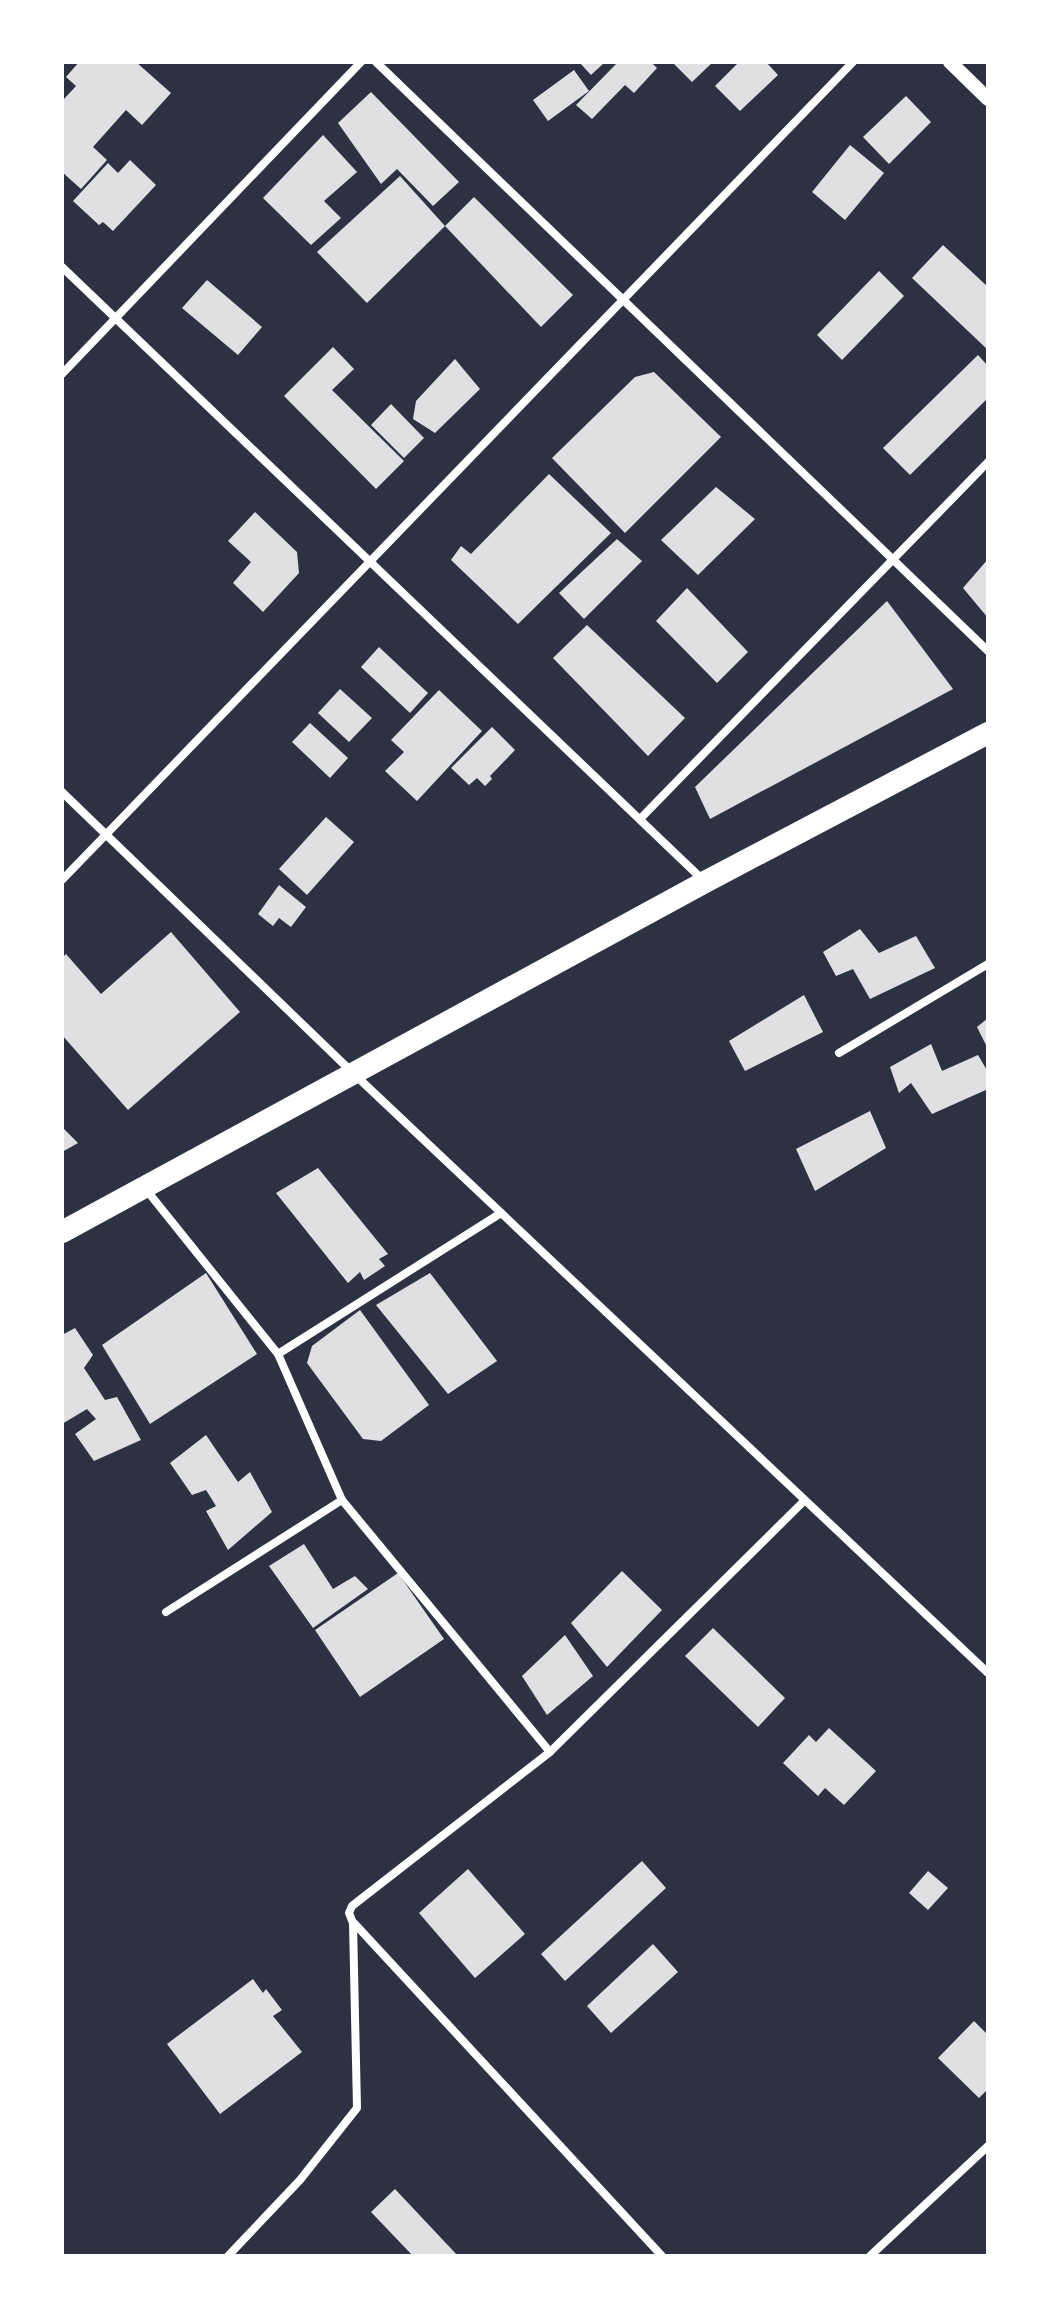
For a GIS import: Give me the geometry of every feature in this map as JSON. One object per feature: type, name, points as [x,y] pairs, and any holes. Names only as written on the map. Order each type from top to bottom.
[{"type":"highway","points":[[62,1232],[705,882],[988,733]]},
{"type":"street","points":[[62,374],[361,62]]},
{"type":"street","points":[[376,62],[988,651]]},
{"type":"street","points":[[62,880],[853,62]]},
{"type":"street","points":[[950,62],[988,99]]},
{"type":"street","points":[[62,267],[705,882]]},
{"type":"street","points":[[640,819],[988,462]]},
{"type":"street","points":[[62,792],[353,1073],[988,1673]]},
{"type":"street","points":[[839,1053],[988,964]]},
{"type":"street","points":[[144,1187],[278,1354],[342,1500],[550,1752]]},
{"type":"street","points":[[278,1354],[501,1213]]},
{"type":"street","points":[[166,1612],[342,1500]]},
{"type":"street","points":[[228,2256],[300,2180],[357,2108],[353,1923],[349,1913],[352,1906],[550,1752],[804,1501]]},
{"type":"street","points":[[353,1923],[662,2256]]},
{"type":"street","points":[[870,2256],[988,2146]]},
{"type":"building","points":[[79,62],[136,62],[171,93],[142,125],[126,110],[93,147],[107,160],[81,189],[62,172],[62,96],[64,99],[76,86],[66,77]]},
{"type":"building","points":[[579,62],[605,62],[591,75]]},
{"type":"building","points":[[618,62],[651,62],[657,68],[634,93],[625,85],[592,119],[576,105]]},
{"type":"building","points":[[672,62],[713,62],[692,82]]},
{"type":"building","points":[[739,62],[766,62],[778,75],[740,111],[715,86]]},
{"type":"building","points":[[574,70],[589,91],[548,121],[533,100]]},
{"type":"building","points":[[371,92],[459,182],[433,206],[397,169],[381,184],[338,123]]},
{"type":"building","points":[[906,96],[931,122],[889,164],[863,137]]},
{"type":"building","points":[[323,135],[357,172],[324,201],[341,218],[311,245],[263,198]]},
{"type":"building","points":[[850,145],[884,173],[845,220],[812,192]]},
{"type":"building","points":[[130,160],[156,185],[113,231],[103,222],[99,225],[73,201],[108,163],[118,173]]},
{"type":"building","points":[[400,176],[445,226],[367,303],[317,252]]},
{"type":"building","points":[[474,197],[573,295],[541,327],[445,226]]},
{"type":"building","points":[[943,245],[988,287],[988,350],[912,278]]},
{"type":"building","points":[[879,271],[904,296],[842,360],[817,335]]},
{"type":"building","points":[[207,280],[262,327],[238,355],[182,308]]},
{"type":"building","points":[[333,347],[354,369],[332,390],[404,461],[376,489],[284,396]]},
{"type":"building","points":[[978,355],[988,366],[988,398],[910,475],[883,448]]},
{"type":"building","points":[[455,359],[480,389],[435,433],[413,419],[416,401]]},
{"type":"building","points":[[654,372],[721,437],[625,533],[552,458],[635,377]]},
{"type":"building","points":[[391,404],[424,438],[404,458],[371,425]]},
{"type":"building","points":[[549,474],[611,533],[518,624],[451,560],[461,546],[471,554]]},
{"type":"building","points":[[716,487],[755,519],[698,575],[661,540]]},
{"type":"building","points":[[255,512],[297,552],[299,573],[263,612],[233,583],[251,562],[228,541]]},
{"type":"building","points":[[617,539],[642,561],[584,619],[559,593]]},
{"type":"building","points":[[988,559],[988,618],[963,588]]},
{"type":"building","points":[[687,588],[748,652],[717,683],[656,621]]},
{"type":"building","points":[[887,601],[953,689],[710,819],[695,787]]},
{"type":"building","points":[[587,625],[685,718],[648,756],[553,658]]},
{"type":"building","points":[[379,647],[428,693],[410,713],[361,667]]},
{"type":"building","points":[[340,689],[372,718],[349,742],[318,713]]},
{"type":"building","points":[[439,690],[482,731],[417,801],[385,771],[404,752],[391,740]]},
{"type":"building","points":[[310,723],[348,758],[330,778],[292,742]]},
{"type":"building","points":[[492,727],[515,750],[490,776],[492,779],[485,786],[477,778],[469,785],[451,768]]},
{"type":"building","points":[[326,817],[354,842],[307,895],[279,869]]},
{"type":"building","points":[[279,885],[306,907],[291,927],[279,918],[273,926],[258,914]]},
{"type":"building","points":[[860,929],[879,953],[916,936],[935,968],[870,999],[853,969],[836,976],[823,952]]},
{"type":"building","points":[[171,932],[240,1012],[128,1110],[62,1035],[62,958],[66,954],[101,994]]},
{"type":"building","points":[[804,995],[823,1032],[745,1071],[729,1041]]},
{"type":"building","points":[[988,1018],[988,1049],[977,1027]]},
{"type":"building","points":[[931,1044],[942,1071],[978,1055],[988,1072],[988,1089],[932,1114],[911,1083],[899,1093],[890,1067]]},
{"type":"building","points":[[870,1111],[886,1148],[815,1191],[796,1149]]},
{"type":"building","points":[[62,1127],[78,1143],[62,1152]]},
{"type":"building","points":[[318,1168],[388,1254],[379,1259],[385,1266],[364,1280],[360,1272],[348,1283],[276,1193]]},
{"type":"building","points":[[206,1273],[257,1354],[150,1424],[102,1345]]},
{"type":"building","points":[[430,1273],[497,1361],[448,1394],[376,1305]]},
{"type":"building","points":[[360,1310],[429,1405],[381,1441],[363,1439],[307,1363],[312,1346]]},
{"type":"building","points":[[75,1328],[93,1355],[84,1368],[105,1400],[117,1397],[141,1440],[94,1461],[75,1434],[96,1419],[87,1409],[62,1424],[62,1335]]},
{"type":"building","points":[[206,1435],[238,1482],[250,1472],[272,1512],[228,1550],[206,1511],[216,1506],[206,1490],[192,1495],[170,1463]]},
{"type":"building","points":[[304,1544],[333,1589],[355,1576],[368,1589],[313,1628],[269,1566]]},
{"type":"building","points":[[622,1571],[662,1610],[607,1667],[571,1623]]},
{"type":"building","points":[[398,1573],[444,1639],[360,1697],[315,1630]]},
{"type":"building","points":[[713,1628],[785,1698],[758,1727],[685,1656]]},
{"type":"building","points":[[565,1635],[593,1676],[547,1715],[522,1676]]},
{"type":"building","points":[[829,1728],[876,1771],[844,1805],[825,1788],[818,1796],[783,1763],[809,1735],[816,1742]]},
{"type":"building","points":[[642,1861],[666,1888],[565,1981],[541,1954]]},
{"type":"building","points":[[468,1869],[525,1934],[475,1978],[419,1913]]},
{"type":"building","points":[[928,1871],[948,1888],[928,1910],[909,1893]]},
{"type":"building","points":[[653,1944],[678,1972],[611,2033],[587,2006]]},
{"type":"building","points":[[253,1979],[263,1993],[266,1989],[282,2010],[273,2016],[302,2052],[220,2114],[167,2044]]},
{"type":"building","points":[[974,2021],[988,2035],[988,2089],[979,2098],[938,2058]]},
{"type":"building","points":[[395,2189],[458,2256],[413,2256],[371,2212]]}]
